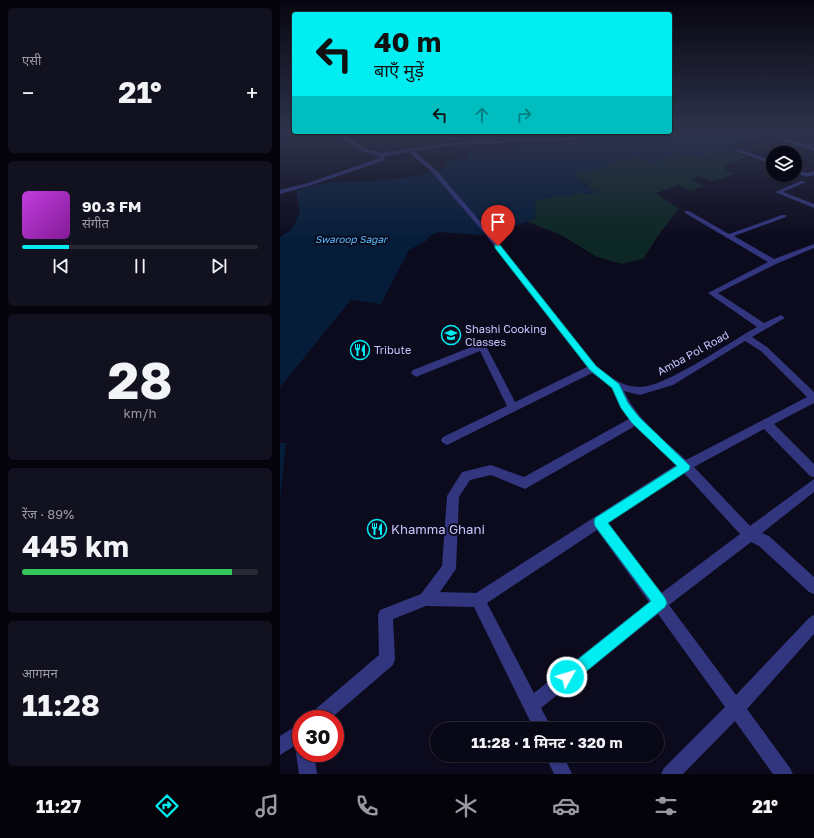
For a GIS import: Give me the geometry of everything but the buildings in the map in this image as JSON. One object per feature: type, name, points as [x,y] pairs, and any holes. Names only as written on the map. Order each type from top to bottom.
[{"type":"street","points":[[280,192],[310,184],[357,168]]},
{"type":"street","name":"Amba Pol Road","points":[[431,168],[488,234],[593,368],[616,386],[640,391],[670,382],[744,337],[764,349],[814,398]]},
{"type":"street","points":[[802,173],[807,175],[814,173]]},
{"type":"street","points":[[803,182],[778,192],[814,206]]},
{"type":"street","points":[[687,212],[773,262]]},
{"type":"street","points":[[729,236],[784,216]]},
{"type":"street","points":[[764,327],[712,293],[773,262],[814,246]]},
{"type":"street","points":[[744,337],[781,318]]},
{"type":"street","points":[[416,373],[482,346],[513,407]]},
{"type":"street","points":[[447,440],[593,368]]},
{"type":"street","points":[[616,386],[625,405],[636,420],[685,466],[749,534],[764,541],[814,587]]},
{"type":"street","points":[[328,710],[387,659],[385,615],[426,600],[478,600],[685,466],[814,398]]},
{"type":"street","points":[[426,600],[449,570],[454,496],[466,476],[492,470],[525,483],[636,420]]},
{"type":"street","points":[[765,423],[814,472]]},
{"type":"street","points":[[532,705],[660,603],[814,485]]},
{"type":"street","points":[[599,522],[660,603],[784,774]]},
{"type":"street","points":[[478,600],[532,705],[539,722]]},
{"type":"street","points":[[670,774],[736,708],[814,623]]},
{"type":"street","points":[[280,746],[292,738]]},
{"type":"street","points":[[306,762],[308,774]]},
{"type":"street","points":[[557,762],[563,774]]},
{"type":"green space","points":[[600,168],[725,168],[734,174],[713,181],[698,176],[692,179],[704,186],[690,191],[679,185],[656,193],[679,209],[660,233],[643,259],[622,264],[597,257],[561,235],[528,222],[536,217],[534,205],[537,200],[561,195],[568,197],[577,193],[593,194],[586,183],[576,179],[578,173]]},
{"type":"water","name":"Swaroop Sagar","points":[[600,168],[578,173],[576,179],[597,192],[593,194],[577,193],[568,197],[561,195],[537,200],[534,205],[536,217],[528,222],[480,235],[439,232],[430,236],[426,241],[409,250],[381,304],[351,300],[280,387],[280,237],[292,229],[300,212],[296,190],[331,182],[375,181],[418,176],[443,169]]},
{"type":"water","points":[[280,443],[286,443],[280,501]]},
{"type":"place","name":"Shashi Cooking Classes","points":[[451,335]]},
{"type":"place","name":"Tribute","points":[[360,350]]},
{"type":"place","name":"Khamma Ghani","points":[[377,529]]},
{"type":"route","points":[[498,246],[593,368],[616,386],[625,405],[636,420],[685,466],[599,522],[660,603],[567,677]]}]
